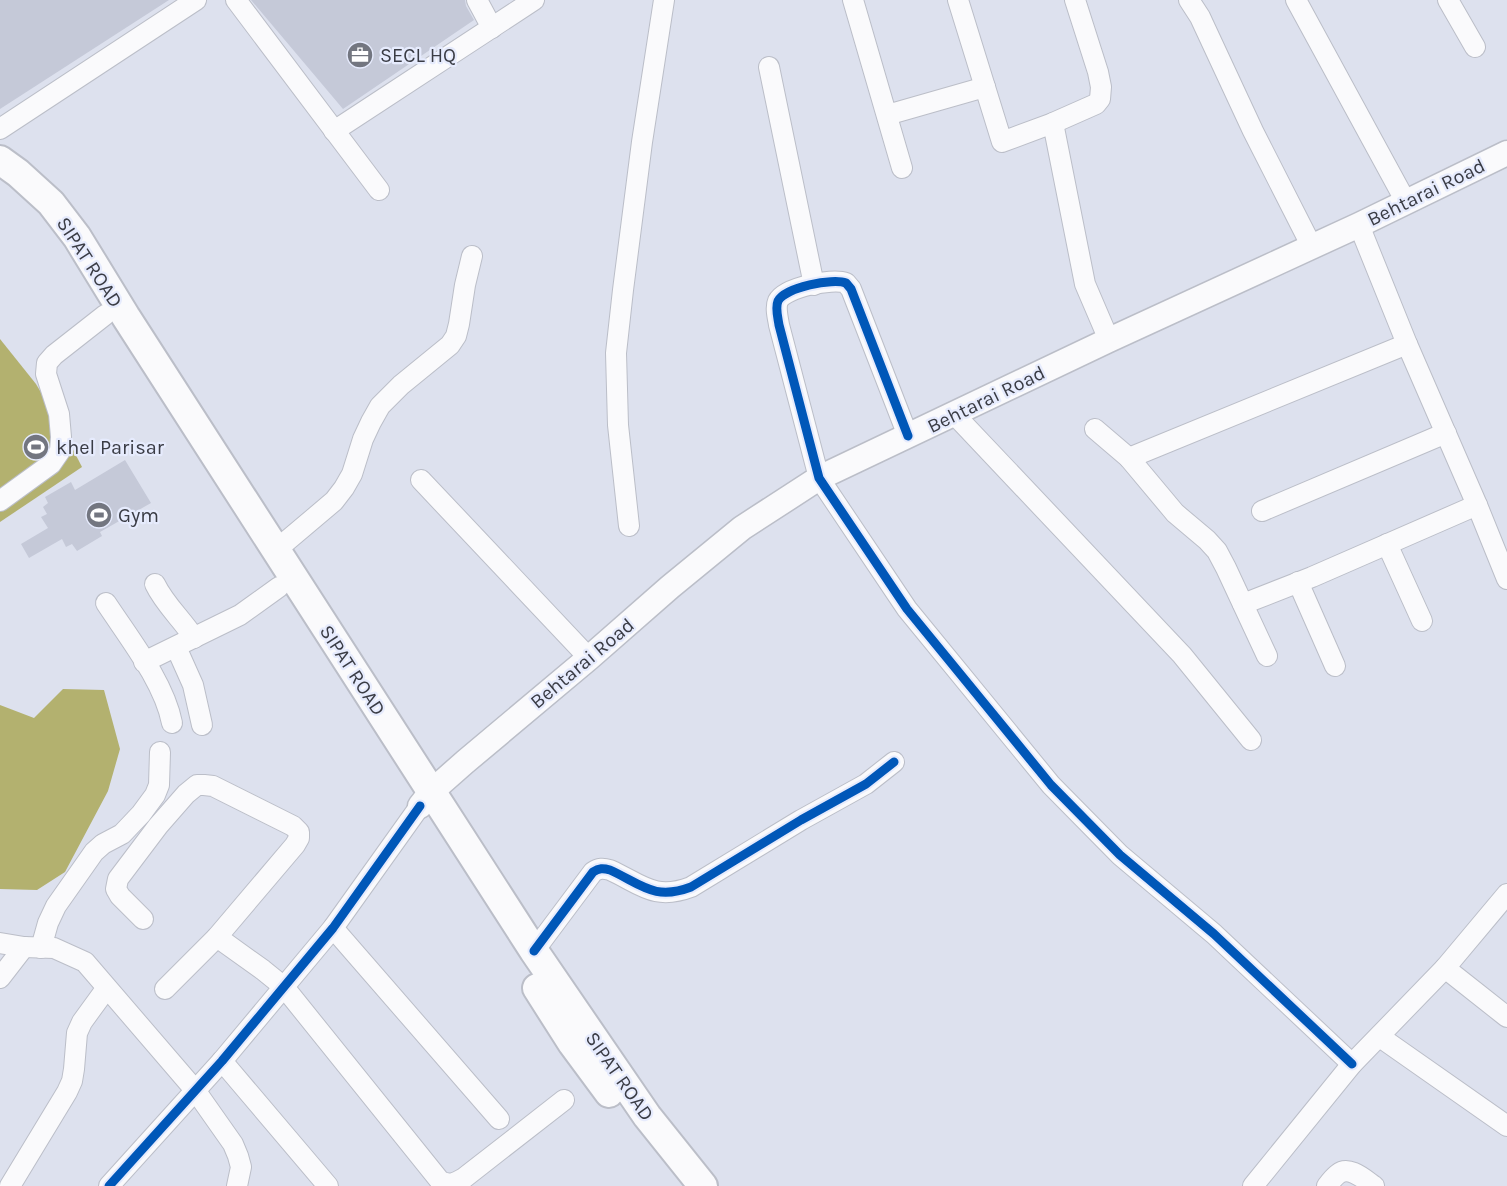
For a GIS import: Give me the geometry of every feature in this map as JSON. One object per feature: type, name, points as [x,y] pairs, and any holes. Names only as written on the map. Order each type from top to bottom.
[{"type":"highway","name":"SIPAT ROAD","points":[[0,160],[51,203],[77,237],[276,550],[572,1043],[678,1186]]},
{"type":"highway","name":"SIPAT ROAD","points":[[0,182],[28,205],[69,257],[279,587],[647,1116],[703,1186]]},
{"type":"main road","name":"Behtarai Road","points":[[425,799],[465,762],[742,528],[819,478],[1109,340],[1359,225],[1507,153]]},
{"type":"street","points":[[0,129],[196,0]]},
{"type":"street","points":[[236,0],[379,190]]},
{"type":"street","points":[[477,0],[492,28]]},
{"type":"street","points":[[334,130],[534,0]]},
{"type":"street","points":[[629,526],[618,424],[616,353],[642,142],[664,0]]},
{"type":"street","points":[[854,0],[902,168]]},
{"type":"street","points":[[958,0],[1002,142],[1053,123],[1096,104],[1100,99],[1098,72],[1075,0]]},
{"type":"street","points":[[1189,0],[1200,17],[1253,131],[1312,247]]},
{"type":"street","points":[[1296,0],[1406,202]]},
{"type":"street","points":[[1448,0],[1476,48]]},
{"type":"street","points":[[769,67],[814,285]]},
{"type":"street","points":[[887,115],[985,87]]},
{"type":"street","points":[[1053,123],[1085,284],[1109,340]]},
{"type":"street","points":[[1359,225],[1507,579]]},
{"type":"street","points":[[276,550],[334,501],[344,488],[352,474],[363,439],[380,406],[401,385],[450,345],[456,336],[472,256]]},
{"type":"street","points":[[908,436],[851,289],[846,283],[834,281],[794,289],[783,294],[776,305],[779,325],[819,478],[907,609],[1051,785],[1120,855],[1214,934],[1353,1064]]},
{"type":"street","points":[[0,501],[51,464],[60,451],[59,414],[46,374],[47,363],[105,315]]},
{"type":"street","points":[[1129,458],[1407,344]]},
{"type":"street","points":[[954,414],[1182,656],[1251,740]]},
{"type":"street","points":[[1095,429],[1129,458],[1175,513],[1217,551],[1267,656]]},
{"type":"street","points":[[1262,511],[1446,433]]},
{"type":"street","points":[[421,480],[589,658]]},
{"type":"street","points":[[1243,604],[1477,505]]},
{"type":"street","points":[[1387,544],[1422,621]]},
{"type":"street","points":[[1298,582],[1335,666]]},
{"type":"street","points":[[155,584],[170,609],[186,626],[185,643],[202,725]]},
{"type":"street","points":[[144,662],[240,615],[279,587]]},
{"type":"street","points":[[106,603],[160,690],[172,723]]},
{"type":"street","points":[[0,978],[33,948],[56,906],[94,852],[103,844],[122,834],[155,795],[159,784],[160,752]]},
{"type":"street","points":[[534,951],[593,872],[598,869],[610,870],[646,889],[665,893],[680,891],[691,887],[801,820],[866,784],[894,762]]},
{"type":"street","points":[[143,919],[120,896],[116,889],[118,879],[158,826],[197,785],[213,786],[293,826],[299,832],[295,845],[264,882],[217,937],[165,989]]},
{"type":"street","points":[[109,1186],[222,1061],[333,928],[425,799]]},
{"type":"street","points":[[1253,1186],[1353,1064],[1445,968],[1507,894]]},
{"type":"street","points":[[333,928],[499,1119]]},
{"type":"street","points":[[217,937],[284,987],[440,1181],[453,1184],[464,1178],[564,1100]]},
{"type":"street","points":[[0,943],[33,948],[54,948],[85,962],[195,1090],[233,1144],[241,1167],[237,1186]]},
{"type":"street","points":[[1445,968],[1507,1017]]},
{"type":"street","points":[[10,1186],[68,1092],[74,1069],[77,1033],[106,988]]},
{"type":"street","points":[[1380,1036],[1507,1126]]},
{"type":"street","points":[[222,1061],[328,1186]]},
{"type":"street","points":[[1327,1186],[1338,1173],[1345,1171],[1362,1177],[1374,1186]]},
{"type":"shaded area","name":"khel Parisar","points":[[0,339],[36,384],[82,467],[0,522]]},
{"type":"shaded area","points":[[63,689],[104,690],[120,749],[108,791],[65,872],[37,890],[0,889],[0,705],[34,718]]},
{"type":"building","points":[[0,0],[169,0],[0,109]]},
{"type":"building","name":"SECL HQ","points":[[251,0],[465,0],[474,20],[343,109]]},
{"type":"building","points":[[125,460],[151,503],[100,532],[102,536],[77,551],[72,544],[66,547],[62,539],[29,558],[21,544],[48,528],[41,517],[47,514],[43,507],[48,503],[45,497],[71,482],[75,490]]},
{"type":"cycle path","points":[[908,436],[851,289],[846,283],[831,282],[810,285],[782,296],[777,307],[779,325],[819,478],[907,609],[1051,785],[1120,855],[1214,934],[1352,1064]]},
{"type":"cycle path","points":[[534,951],[593,872],[601,869],[610,870],[639,885],[657,891],[678,891],[691,887],[801,820],[866,784],[894,762]]},
{"type":"cycle path","points":[[109,1186],[222,1061],[333,928],[420,806]]},
{"type":"place","name":"SECL HQ","points":[[360,55]]},
{"type":"place","name":"khel Parisar","points":[[36,447]]},
{"type":"place","name":"Gym","points":[[99,515]]}]
